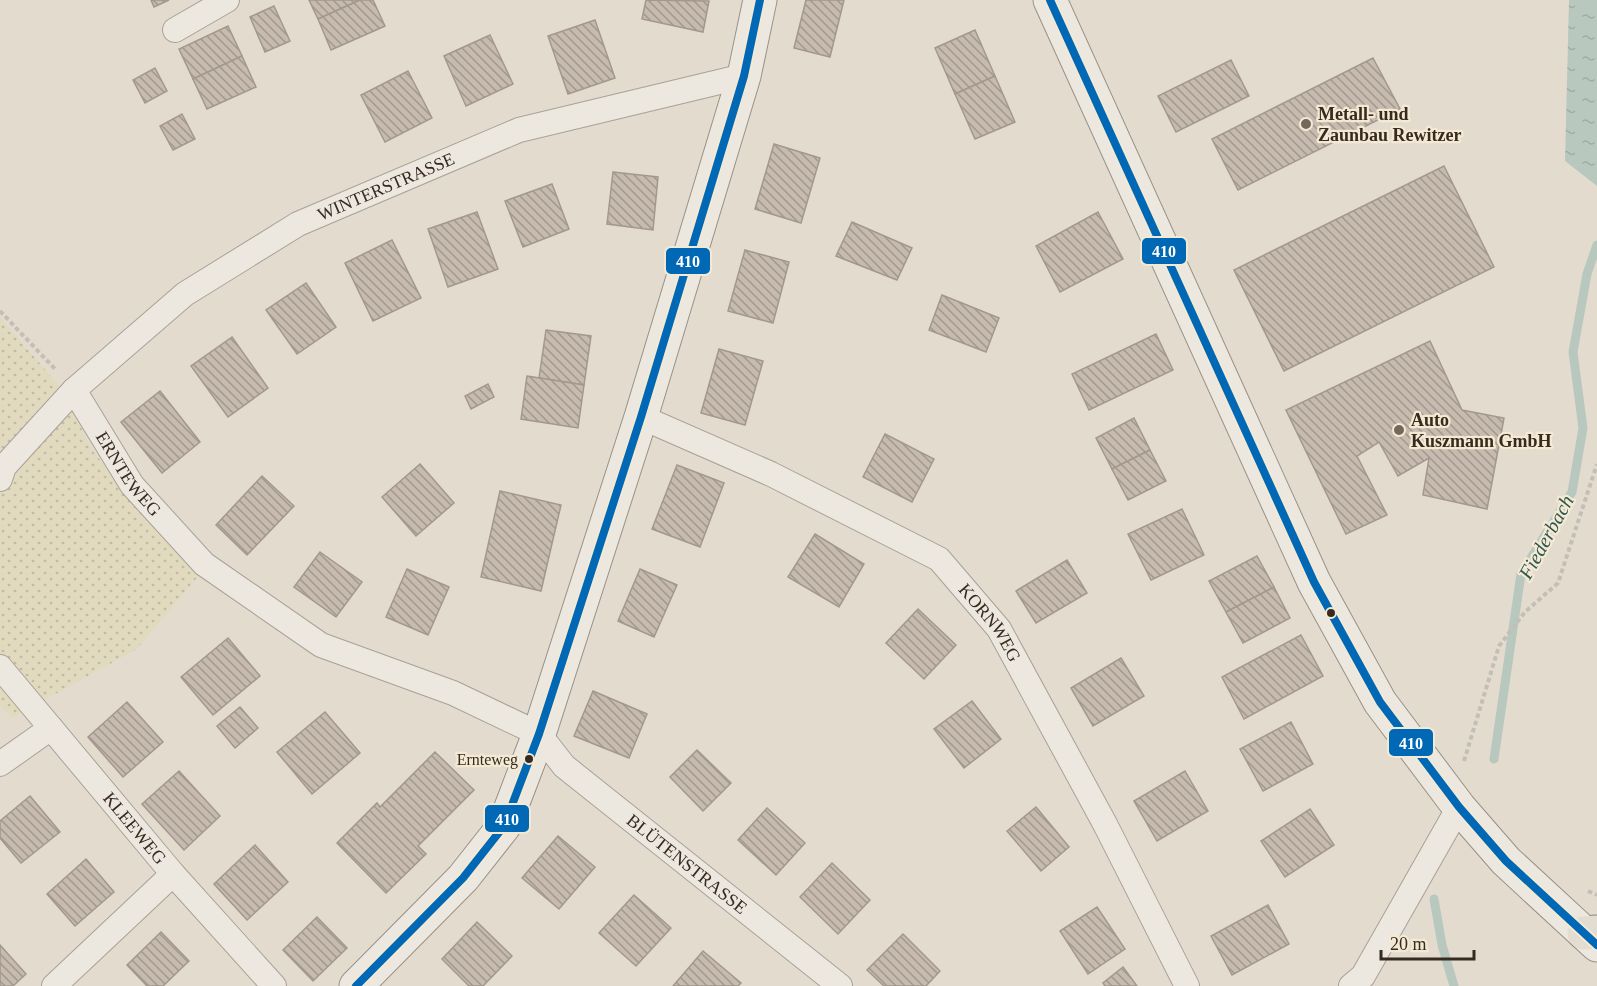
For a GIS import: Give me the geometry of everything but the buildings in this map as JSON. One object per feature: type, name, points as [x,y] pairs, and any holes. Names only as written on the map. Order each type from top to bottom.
[{"type":"street","points":[[175,30],[227,0]]},
{"type":"street","points":[[356,986],[463,878],[504,826],[539,734],[641,417],[744,76],[760,0]]},
{"type":"street","points":[[1050,0],[1314,582],[1380,702],[1459,807],[1506,861],[1593,936]]},
{"type":"street","name":"WINTERSTRASSE","points":[[74,390],[185,294],[298,224],[519,130],[744,76]]},
{"type":"street","points":[[0,479],[4,467],[74,390]]},
{"type":"street","name":"ERNTEWEG","points":[[74,390],[132,485],[204,564],[321,645],[453,693],[539,734]]},
{"type":"street","name":"KORNWEG","points":[[641,417],[771,474],[939,559],[999,629],[1105,824],[1187,986]]},
{"type":"street","name":"KLEEWEG","points":[[0,667],[173,874],[274,986]]},
{"type":"street","points":[[0,764],[51,728]]},
{"type":"street","name":"BLÜTENSTRASSE","points":[[539,734],[564,766],[840,986]]},
{"type":"street","points":[[1351,986],[1363,976],[1459,807]]},
{"type":"street","points":[[54,986],[173,874]]},
{"type":"path","points":[[0,311],[74,390]]},
{"type":"path","points":[[1458,759],[1463,765],[1500,645],[1525,612],[1558,583],[1597,464]]},
{"type":"path","points":[[1581,887],[1597,896]]},
{"type":"shaded area","points":[[0,317],[61,388],[92,449],[127,497],[200,574],[137,649],[12,718],[0,706]]},
{"type":"water","points":[[1569,0],[1597,0],[1597,186],[1565,161]]},
{"type":"waterway","name":"Fiederbach","points":[[1494,759],[1521,574],[1572,492],[1583,428],[1573,352],[1587,274],[1597,245]]},
{"type":"waterway","name":"Fiederbach","points":[[1434,899],[1442,945],[1454,986]]},
{"type":"transit line","name":"410","points":[[356,986],[463,878],[504,826],[539,734],[641,417],[744,76],[760,0]]},
{"type":"transit line","name":"410","points":[[1050,0],[1314,582],[1380,702],[1459,807],[1506,861],[1597,945]]},
{"type":"place","name":"Metall- und Zaunbau Rewitzer","points":[[1306,124]]},
{"type":"place","name":"Auto Kuszmann GmbH","points":[[1399,430]]},
{"type":"place","name":"Ernteweg","points":[[529,759]]}]
